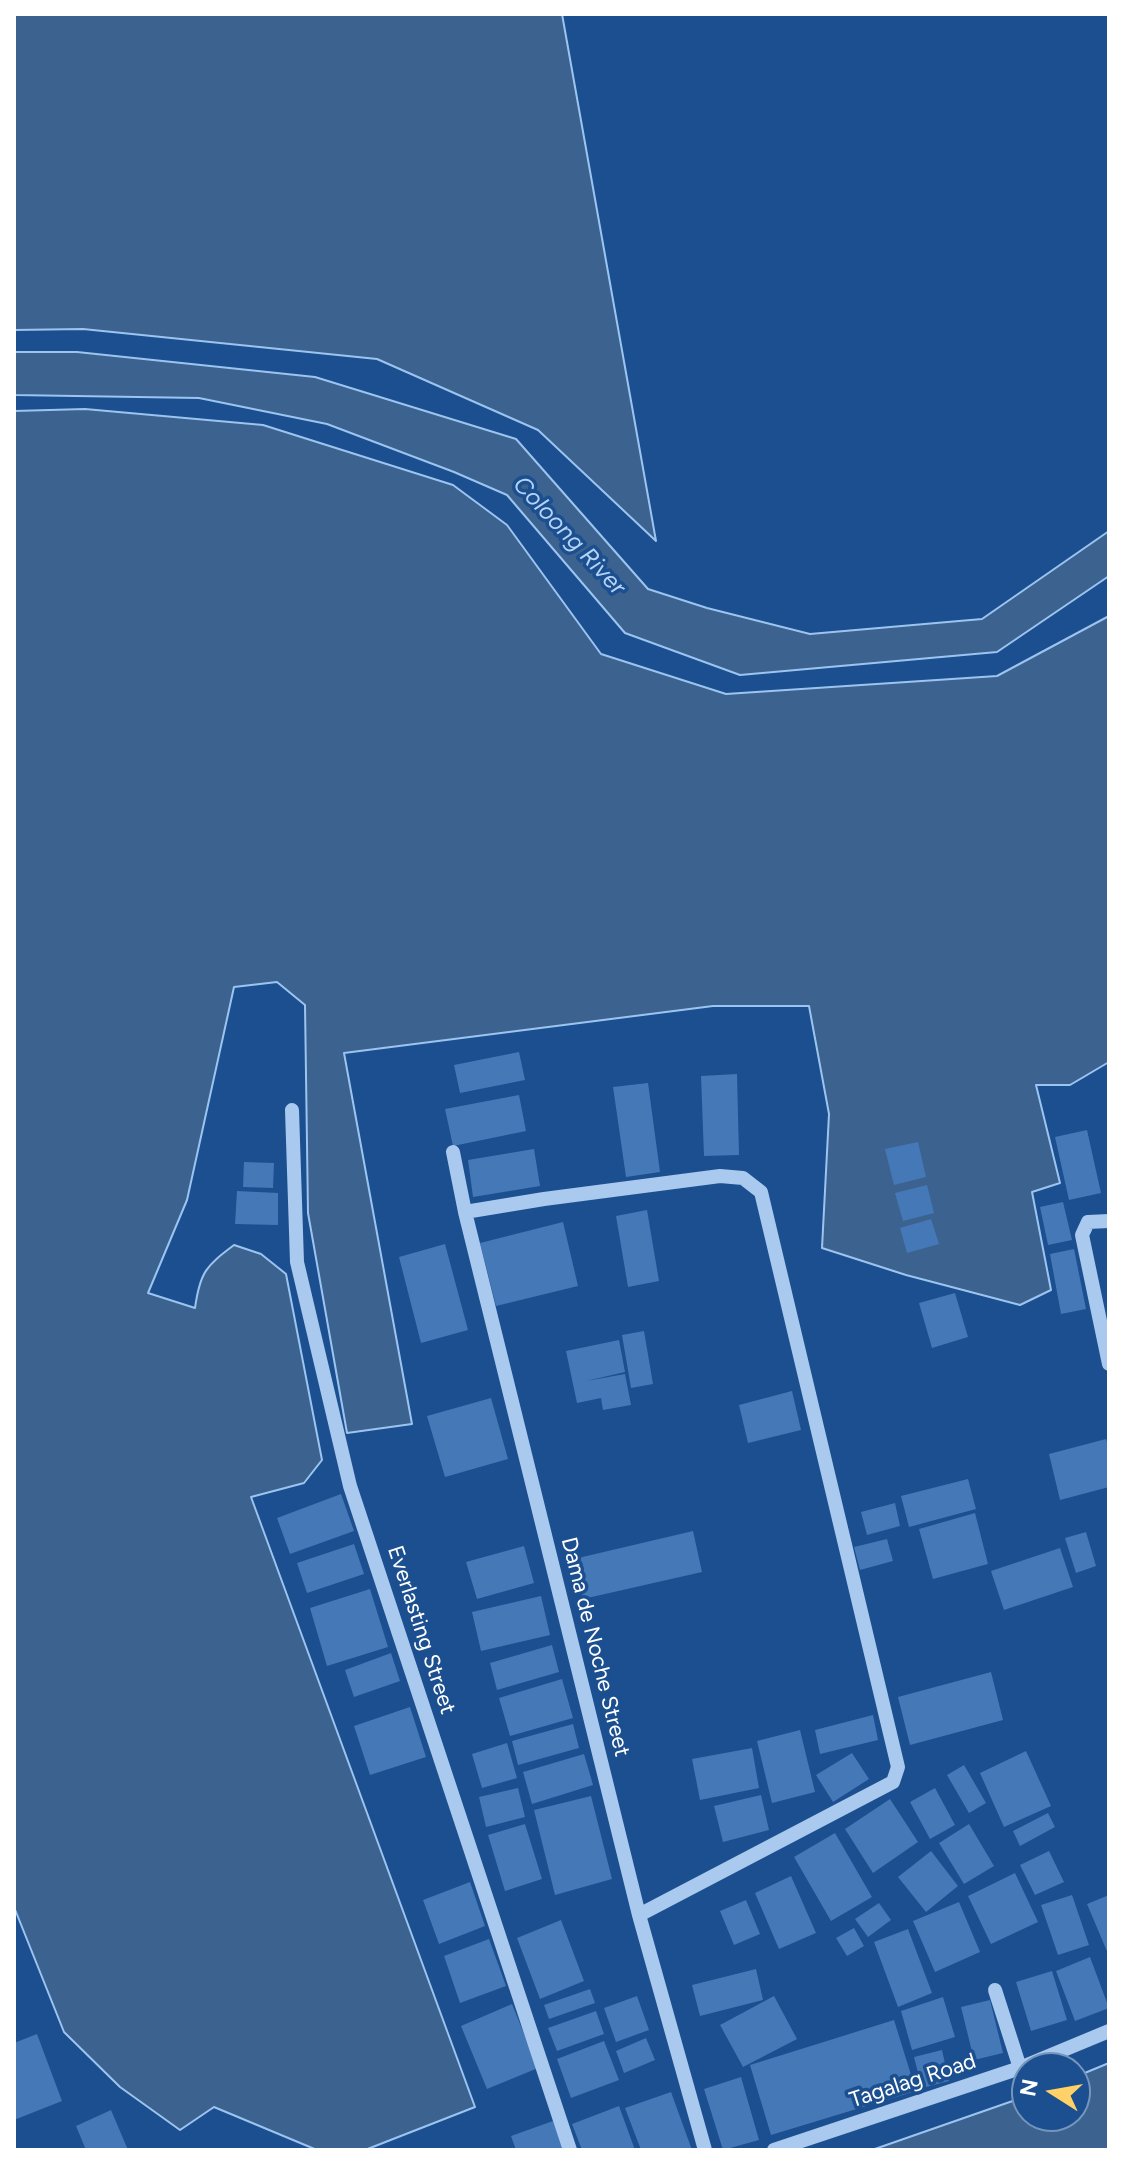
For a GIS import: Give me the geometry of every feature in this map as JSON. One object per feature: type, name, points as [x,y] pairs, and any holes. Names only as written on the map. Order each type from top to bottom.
[{"type":"street","name":"Everlasting Street","points":[[292,1110],[297,1262],[350,1486],[570,2150]]},
{"type":"street","name":"Dama de Noche Street","points":[[453,1152],[465,1212],[639,1915],[705,2150]]},
{"type":"street","points":[[465,1212],[720,1176],[743,1178],[761,1192],[898,1767],[893,1782],[639,1915]]},
{"type":"street","points":[[1109,1221],[1088,1222],[1082,1235],[1109,1364]]},
{"type":"street","points":[[995,1990],[1015,2052]]},
{"type":"street","name":"Tagalag Road","points":[[1058,2052],[1109,2031]]},
{"type":"street","name":"Tagalag Road","points":[[774,2150],[1011,2071]]},
{"type":"water","points":[[14,14],[562,14],[656,541],[538,430],[377,359],[83,329],[14,330]]},
{"type":"water","name":"Coloong River","points":[[14,352],[77,352],[315,377],[516,439],[648,589],[707,608],[810,634],[982,619],[1109,531],[1109,576],[997,652],[740,675],[625,633],[507,495],[327,424],[199,398],[14,395]]},
{"type":"water","points":[[85,409],[263,425],[453,485],[507,525],[601,654],[726,694],[997,676],[1109,616],[1109,1062],[1070,1085],[1036,1085],[1060,1183],[1032,1192],[1051,1290],[1020,1305],[906,1275],[822,1248],[829,1114],[809,1006],[713,1006],[344,1053],[412,1424],[347,1433],[308,1213],[305,1005],[277,982],[234,987],[187,1200],[148,1293],[195,1308],[199,1286],[206,1271],[234,1245],[261,1254],[286,1274],[322,1460],[304,1483],[251,1497],[475,2107],[365,2150],[317,2150],[214,2107],[180,2130],[120,2087],[64,2032],[14,1907],[14,411]]},
{"type":"water","points":[[1109,2063],[1109,2150],[872,2150],[1011,2102],[1011,2132],[1091,2132],[1091,2070]]},
{"type":"building","points":[[519,1052],[525,1080],[460,1093],[454,1065]]},
{"type":"building","points":[[737,1074],[739,1155],[704,1156],[701,1076]]},
{"type":"building","points":[[648,1083],[660,1172],[626,1177],[613,1087]]},
{"type":"building","points":[[519,1095],[526,1131],[453,1146],[445,1109]]},
{"type":"building","points":[[1087,1130],[1101,1193],[1069,1200],[1055,1137]]},
{"type":"building","points":[[918,1142],[926,1177],[894,1185],[885,1149]]},
{"type":"building","points":[[534,1149],[540,1186],[473,1197],[468,1160]]},
{"type":"building","points":[[244,1162],[274,1163],[273,1188],[243,1187]]},
{"type":"building","points":[[927,1185],[934,1213],[903,1221],[895,1193]]},
{"type":"building","points":[[237,1191],[278,1193],[278,1225],[235,1224]]},
{"type":"building","points":[[1063,1202],[1072,1240],[1048,1245],[1040,1207]]},
{"type":"building","points":[[647,1210],[659,1281],[628,1287],[616,1216]]},
{"type":"building","points":[[931,1219],[939,1244],[907,1253],[900,1228]]},
{"type":"building","points":[[563,1222],[578,1286],[496,1306],[480,1243]]},
{"type":"building","points":[[445,1244],[468,1330],[421,1343],[399,1257]]},
{"type":"building","points":[[1074,1249],[1086,1309],[1061,1314],[1050,1254]]},
{"type":"building","points":[[955,1293],[968,1337],[932,1348],[919,1303]]},
{"type":"building","points":[[644,1331],[653,1384],[631,1388],[622,1335]]},
{"type":"building","points":[[619,1340],[625,1372],[586,1381],[625,1374],[631,1405],[603,1410],[601,1398],[577,1403],[566,1351]]},
{"type":"building","points":[[792,1391],[801,1430],[748,1443],[739,1405]]},
{"type":"building","points":[[491,1398],[508,1459],[445,1477],[427,1416]]},
{"type":"building","points":[[1106,1439],[1109,1487],[1060,1500],[1049,1454]]},
{"type":"building","points":[[968,1479],[976,1509],[909,1527],[901,1496]]},
{"type":"building","points":[[341,1494],[354,1531],[290,1554],[277,1518]]},
{"type":"building","points":[[895,1503],[900,1526],[867,1535],[861,1512]]},
{"type":"building","points":[[975,1513],[988,1564],[933,1579],[919,1529]]},
{"type":"building","points":[[693,1531],[702,1572],[583,1599],[574,1559]]},
{"type":"building","points":[[1086,1532],[1096,1566],[1076,1573],[1065,1538]]},
{"type":"building","points":[[887,1539],[893,1561],[860,1570],[854,1547]]},
{"type":"building","points":[[354,1544],[364,1574],[307,1593],[297,1563]]},
{"type":"building","points":[[524,1546],[534,1583],[477,1599],[466,1562]]},
{"type":"building","points":[[1060,1548],[1073,1587],[1004,1610],[991,1571]]},
{"type":"building","points":[[370,1589],[388,1647],[327,1666],[310,1608]]},
{"type":"building","points":[[541,1596],[550,1635],[481,1651],[472,1612]]},
{"type":"building","points":[[552,1645],[559,1672],[497,1690],[490,1663]]},
{"type":"building","points":[[391,1653],[400,1681],[354,1697],[345,1670]]},
{"type":"building","points":[[991,1672],[1003,1720],[910,1745],[898,1697]]},
{"type":"building","points":[[562,1679],[573,1718],[510,1736],[499,1698]]},
{"type":"building","points":[[410,1707],[426,1757],[370,1775],[354,1726]]},
{"type":"building","points":[[873,1715],[878,1740],[820,1754],[815,1730]]},
{"type":"building","points":[[573,1724],[579,1748],[518,1765],[512,1741]]},
{"type":"building","points":[[800,1730],[815,1792],[772,1803],[757,1741]]},
{"type":"building","points":[[507,1743],[517,1778],[482,1788],[472,1754]]},
{"type":"building","points":[[752,1748],[759,1788],[700,1800],[692,1759]]},
{"type":"building","points":[[1026,1751],[1051,1806],[1004,1827],[980,1773]]},
{"type":"building","points":[[852,1753],[869,1779],[833,1802],[816,1775]]},
{"type":"building","points":[[584,1754],[593,1785],[532,1804],[523,1772]]},
{"type":"building","points":[[964,1765],[986,1803],[969,1813],[947,1775]]},
{"type":"building","points":[[518,1788],[525,1817],[486,1827],[479,1797]]},
{"type":"building","points":[[935,1788],[955,1825],[930,1839],[910,1802]]},
{"type":"building","points":[[761,1795],[769,1830],[723,1842],[714,1806]]},
{"type":"building","points":[[591,1796],[612,1879],[555,1895],[534,1810]]},
{"type":"building","points":[[890,1799],[918,1842],[873,1873],[845,1829]]},
{"type":"building","points":[[1048,1813],[1055,1827],[1020,1846],[1013,1831]]},
{"type":"building","points":[[525,1824],[542,1879],[505,1891],[488,1835]]},
{"type":"building","points":[[969,1824],[994,1866],[964,1884],[939,1843]]},
{"type":"building","points":[[835,1833],[872,1897],[831,1921],[794,1857]]},
{"type":"building","points":[[931,1851],[958,1886],[926,1912],[898,1877]]},
{"type":"building","points":[[1049,1851],[1064,1882],[1035,1895],[1020,1865]]},
{"type":"building","points":[[1015,1873],[1038,1922],[991,1944],[968,1896]]},
{"type":"building","points":[[791,1876],[816,1933],[779,1949],[755,1893]]},
{"type":"building","points":[[470,1882],[485,1926],[439,1944],[423,1900]]},
{"type":"building","points":[[1072,1895],[1089,1945],[1058,1955],[1041,1905]]},
{"type":"building","points":[[1109,1895],[1109,1956],[1087,1904]]},
{"type":"building","points":[[746,1900],[760,1934],[734,1945],[720,1911]]},
{"type":"building","points":[[959,1902],[980,1952],[935,1972],[913,1921]]},
{"type":"building","points":[[879,1903],[891,1920],[868,1937],[855,1919]]},
{"type":"building","points":[[561,1920],[584,1981],[540,1999],[517,1938]]},
{"type":"building","points":[[854,1928],[864,1946],[847,1956],[836,1938]]},
{"type":"building","points":[[908,1929],[932,1993],[898,2007],[874,1942]]},
{"type":"building","points":[[489,1939],[506,1986],[460,2003],[444,1956]]},
{"type":"building","points":[[1090,1957],[1109,2008],[1075,2021],[1056,1971]]},
{"type":"building","points":[[756,1969],[763,2000],[700,2016],[692,1985]]},
{"type":"building","points":[[1052,1971],[1067,2020],[1031,2031],[1016,1982]]},
{"type":"building","points":[[590,1989],[595,2003],[549,2019],[544,2005]]},
{"type":"building","points":[[637,1996],[649,2030],[616,2042],[604,2008]]},
{"type":"building","points":[[774,1996],[797,2039],[743,2067],[720,2025]]},
{"type":"building","points":[[943,1997],[955,2037],[912,2050],[901,2011]]},
{"type":"building","points":[[990,2000],[1003,2053],[974,2060],[961,2007]]},
{"type":"building","points":[[512,2004],[538,2068],[487,2089],[461,2026]]},
{"type":"building","points":[[596,2011],[604,2034],[557,2051],[548,2028]]},
{"type":"building","points":[[894,2020],[916,2091],[771,2135],[750,2065]]},
{"type":"building","points":[[37,2034],[62,2101],[14,2120],[14,2043]]},
{"type":"building","points":[[646,2038],[655,2060],[624,2073],[616,2051]]},
{"type":"building","points":[[604,2041],[619,2080],[571,2098],[557,2059]]},
{"type":"building","points":[[942,2050],[949,2081],[922,2088],[914,2057]]},
{"type":"building","points":[[741,2077],[759,2140],[723,2150],[704,2089]]},
{"type":"building","points":[[671,2092],[692,2150],[641,2150],[625,2108]]},
{"type":"building","points":[[619,2106],[635,2150],[582,2150],[572,2124]]},
{"type":"building","points":[[111,2110],[128,2150],[86,2150],[76,2126]]},
{"type":"building","points":[[553,2121],[564,2150],[516,2150],[511,2136]]}]
